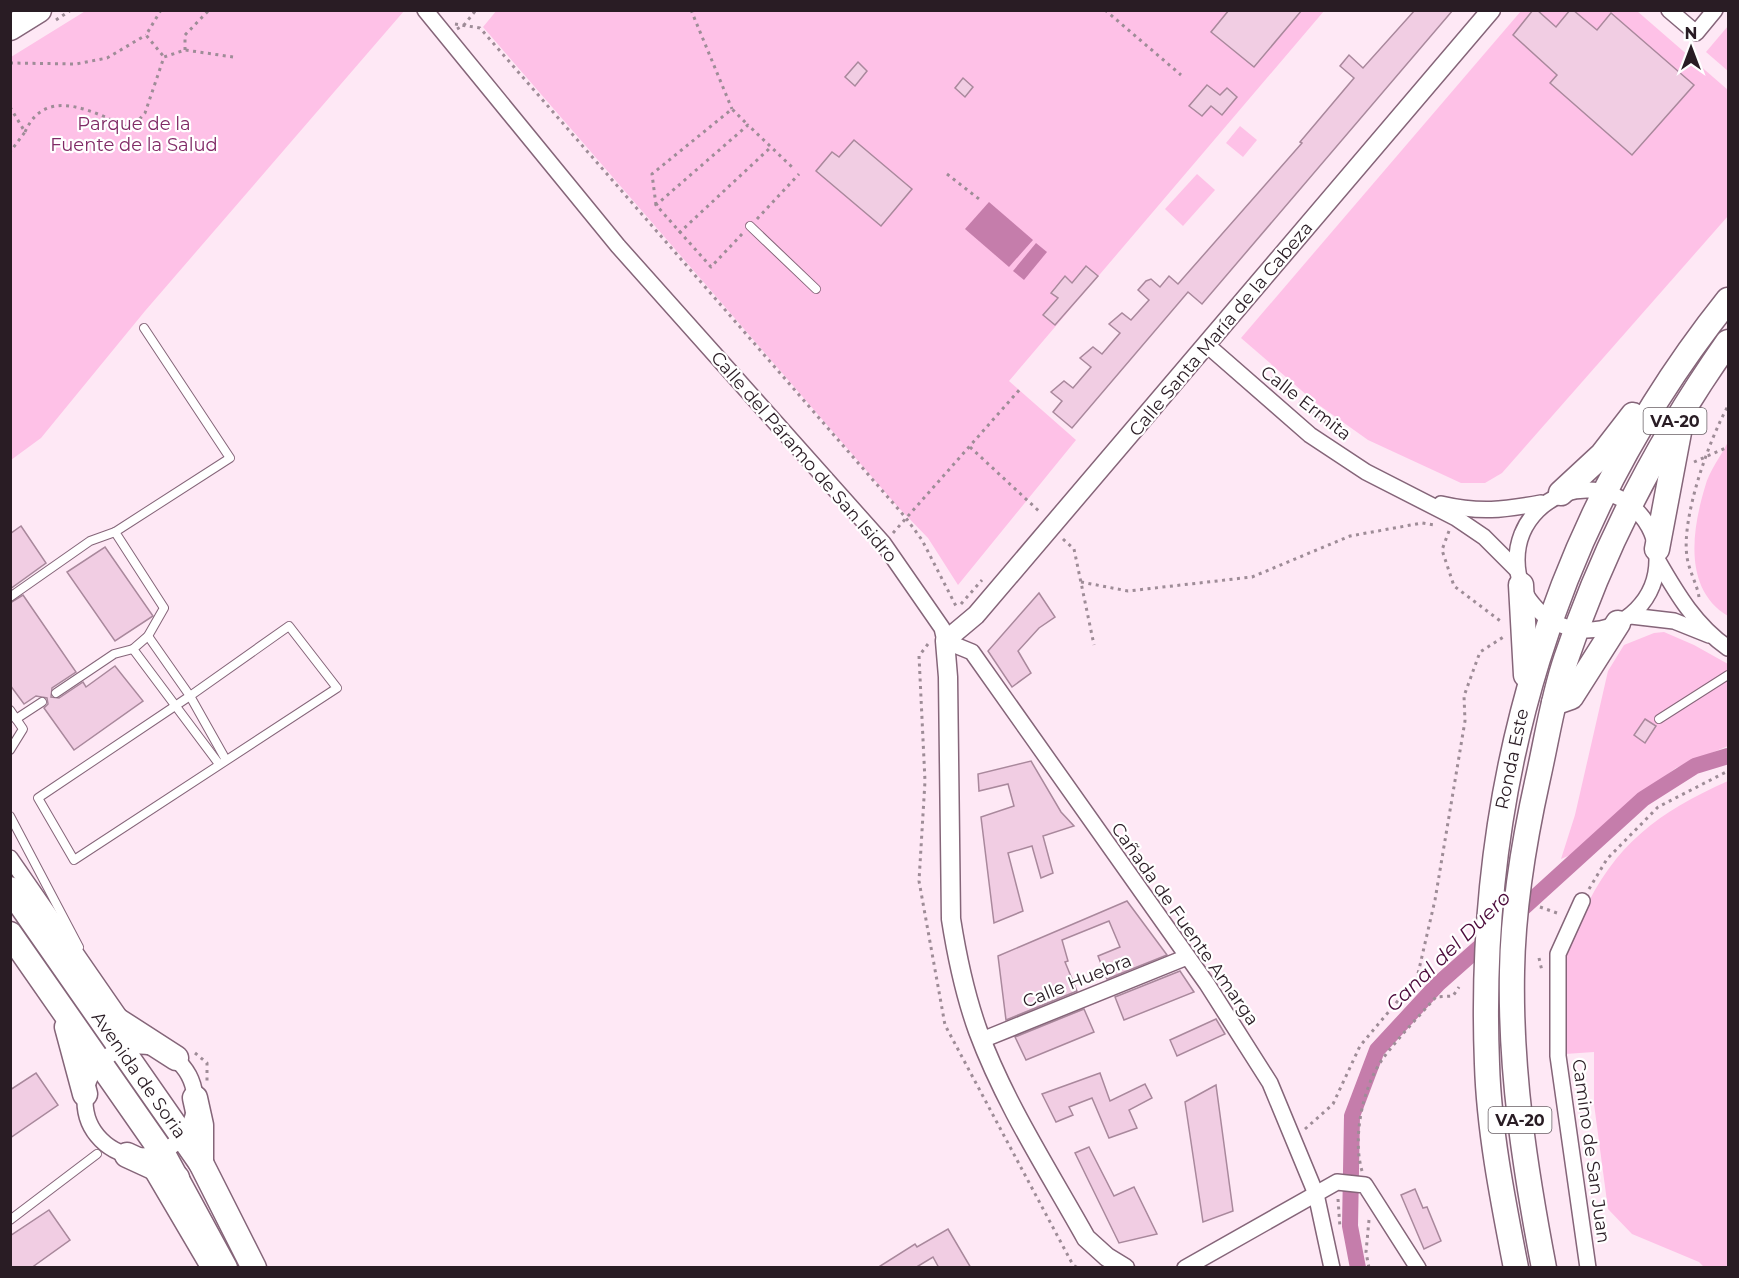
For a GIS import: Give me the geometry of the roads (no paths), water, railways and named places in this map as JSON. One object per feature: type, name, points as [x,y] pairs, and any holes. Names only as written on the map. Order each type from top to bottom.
[{"type":"main road","points":[[10,28],[39,10]]},
{"type":"main road","name":"Ronda Este","points":[[1516,1268],[1498,1167],[1487,1066],[1486,973],[1495,853],[1508,771],[1526,693],[1575,553],[1604,492],[1658,396],[1728,300]]},
{"type":"main road","name":"Ronda Este","points":[[1544,1268],[1527,1180],[1515,1078],[1512,970],[1518,884],[1554,703],[1576,629],[1601,564],[1629,504],[1686,402],[1728,342]]},
{"type":"main road","points":[[1551,498],[1602,455],[1641,405],[1658,396]]},
{"type":"main road","points":[[1658,555],[1686,402]]},
{"type":"main road","points":[[1519,578],[1526,693]]},
{"type":"main road","points":[[1554,703],[1571,697],[1625,620]]},
{"type":"main road","name":"Avenida de Soria","points":[[10,889],[201,1163],[254,1268]]},
{"type":"main road","name":"Avenida de Soria","points":[[10,934],[100,1063],[155,1159],[177,1178],[225,1268]]},
{"type":"main road","points":[[87,1001],[176,1058]]},
{"type":"main road","points":[[59,1005],[70,1034],[85,1094]]},
{"type":"main road","points":[[195,1098],[201,1125],[201,1163]]},
{"type":"main road","points":[[127,1155],[155,1159]]},
{"type":"street","name":"Calle del Páramo de San Isidro","points":[[425,10],[445,29],[618,246],[883,543],[942,628],[948,677],[951,920],[962,974],[982,1040],[1001,1086],[1086,1238],[1107,1257],[1125,1268]]},
{"type":"street","name":"Calle Santa María de la Cabeza","points":[[945,641],[960,631],[976,615],[1491,10]]},
{"type":"street","points":[[1669,10],[1696,33],[1715,10]]},
{"type":"street","name":"Calle Ermita","points":[[1208,345],[1310,435],[1366,471],[1484,537],[1519,578],[1533,604],[1550,620]]},
{"type":"street","name":"Calle Ermita","points":[[1419,499],[1474,511],[1493,512],[1581,490],[1604,492]]},
{"type":"street","points":[[1604,492],[1629,504],[1651,532],[1658,555],[1677,594],[1709,635]]},
{"type":"street","points":[[1519,578],[1517,551],[1520,537],[1527,520],[1551,498]]},
{"type":"street","points":[[1625,620],[1644,601],[1654,581],[1658,555]]},
{"type":"street","points":[[1550,620],[1576,629],[1599,629],[1625,620],[1674,621],[1709,635],[1728,648]]},
{"type":"street","name":"Cañada de Fuente Amarga","points":[[945,641],[972,652],[1187,957],[1270,1083],[1316,1194],[1332,1268]]},
{"type":"street","name":"Avenida de Soria","points":[[10,858],[88,968],[123,1022]]},
{"type":"street","name":"Camino de San Juan","points":[[1582,901],[1558,954],[1558,1056],[1587,1268]]},
{"type":"street","name":"Calle Huebra","points":[[982,1040],[1187,957]]},
{"type":"street","points":[[127,1155],[113,1149],[97,1137],[86,1112],[85,1094],[89,1079],[100,1063],[122,1048],[156,1049],[176,1058],[193,1085],[195,1098],[193,1117],[183,1138],[155,1159]]},
{"type":"street","name":"Avenida de Soria","points":[[155,1159],[209,1268]]},
{"type":"street","points":[[1185,1268],[1211,1261],[1337,1182],[1368,1190],[1418,1268]]},
{"type":"lane","points":[[750,226],[816,289]]},
{"type":"lane","points":[[10,597],[90,541],[115,532],[230,458],[144,328]]},
{"type":"lane","points":[[57,693],[114,654],[133,650],[148,636],[164,608],[115,532]]},
{"type":"lane","points":[[289,626],[337,688],[222,762],[141,819],[75,860],[38,798],[190,696],[289,626]]},
{"type":"lane","points":[[148,636],[190,696],[222,762]]},
{"type":"lane","points":[[133,650],[222,762]]},
{"type":"lane","points":[[1659,719],[1728,675]]},
{"type":"lane","points":[[16,719],[42,702]]},
{"type":"lane","points":[[10,710],[22,732],[10,750]]},
{"type":"lane","points":[[10,816],[88,968]]},
{"type":"lane","points":[[10,1220],[97,1154]]},
{"type":"waterway","name":"Canal del Duero","points":[[1512,918],[1643,799],[1695,766],[1728,756]]},
{"type":"waterway","name":"Canal del Duero","points":[[1358,1268],[1350,1226],[1352,1116],[1377,1050],[1438,984],[1491,937]]},
{"type":"park label","name":"Parque de la Fuente de la Salud","points":[[134,134]]}]
